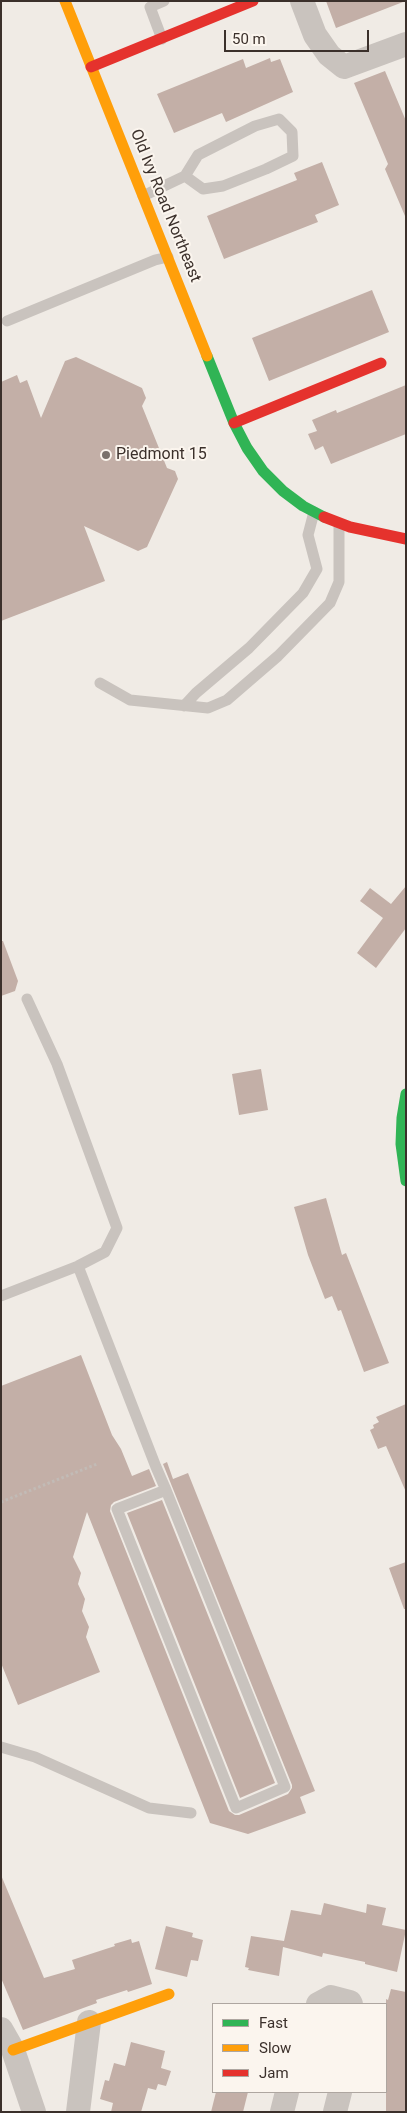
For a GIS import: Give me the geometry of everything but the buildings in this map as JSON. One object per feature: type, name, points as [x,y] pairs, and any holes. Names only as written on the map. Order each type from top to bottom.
[{"type":"street","name":"Old Ivy Road Northeast","points":[[65,1],[246,448],[263,471],[283,491],[314,512],[350,527],[406,539]]},
{"type":"street","points":[[91,68],[253,1]]},
{"type":"street","points":[[302,1],[315,35],[329,56],[344,67],[406,44]]},
{"type":"street","points":[[234,422],[381,363]]},
{"type":"street","points":[[406,1094],[402,1118],[402,1144],[406,1181]]},
{"type":"street","points":[[12,2050],[169,1994]]},
{"type":"street","points":[[320,2003],[331,1998],[351,2003]]},
{"type":"street","points":[[78,2112],[90,2022]]},
{"type":"street","points":[[1,2029],[12,2050],[34,2112]]},
{"type":"street","points":[[282,2112],[287,2093]]},
{"type":"street","points":[[335,2112],[340,2093]]},
{"type":"lane","points":[[162,39],[150,8],[164,1]]},
{"type":"lane","points":[[143,196],[185,176],[198,155],[255,126],[279,119],[292,132],[293,156],[266,169],[224,186],[203,189],[185,176]]},
{"type":"lane","points":[[8,321],[155,260],[168,257]]},
{"type":"lane","points":[[184,706],[196,693],[249,648],[303,593],[317,569],[308,536],[314,512]]},
{"type":"lane","points":[[100,683],[130,700],[208,708],[227,700],[278,656],[330,603],[339,582],[339,523]]},
{"type":"lane","points":[[1,1296],[78,1266],[105,1252],[117,1228],[56,1064],[27,999]]},
{"type":"lane","points":[[78,1266],[285,1787],[236,1808],[117,1509],[166,1490]]},
{"type":"lane","points":[[1,1747],[35,1757],[149,1808],[191,1813]]},
{"type":"path","points":[[1,1502],[97,1464]]},
{"type":"traffic: fast","points":[[207,356],[234,423],[247,448],[263,471],[283,491],[303,506],[324,517]]},
{"type":"traffic: fast","points":[[406,1094],[402,1118],[401,1144],[406,1181]]},
{"type":"traffic: slow","points":[[65,1],[207,356]]},
{"type":"traffic: slow","points":[[13,2050],[169,1994]]},
{"type":"traffic: jam","points":[[91,67],[253,1]]},
{"type":"traffic: jam","points":[[234,423],[381,363]]},
{"type":"traffic: jam","points":[[324,517],[350,527],[406,539]]},
{"type":"place","name":"Piedmont 15","points":[[106,455]]}]
